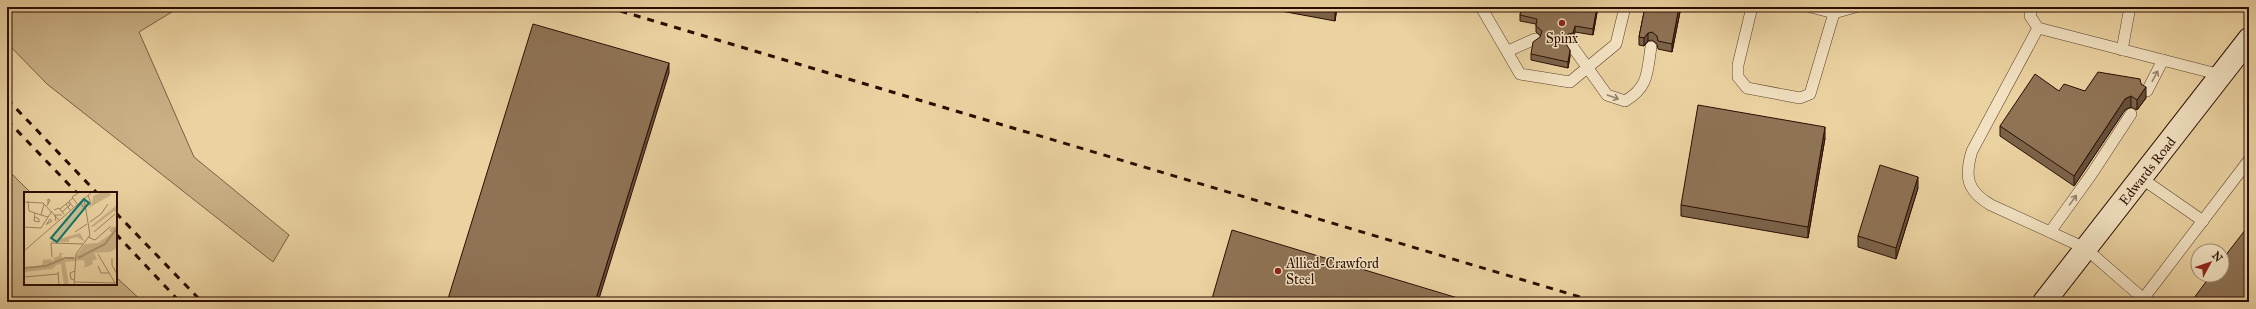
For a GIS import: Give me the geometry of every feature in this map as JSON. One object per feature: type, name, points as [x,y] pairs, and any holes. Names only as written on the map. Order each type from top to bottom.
[{"type":"main road","name":"Edwards Road","points":[[2044,302],[2249,39]]},
{"type":"lane","points":[[1481,7],[1520,74],[1570,82],[1616,44],[1625,7]]},
{"type":"lane","points":[[1752,7],[1738,65],[1738,77],[1747,88],[1800,98],[1810,94],[1832,10]]},
{"type":"lane","points":[[1811,7],[1832,10],[1855,7]]},
{"type":"lane","points":[[2032,7],[2030,16],[2038,28],[2221,75]]},
{"type":"lane","points":[[2122,50],[2130,7]]},
{"type":"lane","points":[[2038,28],[1972,151],[1967,167],[1970,185],[1978,197],[2086,248],[2145,300],[2249,160]]},
{"type":"lane","points":[[1508,51],[1535,39]]},
{"type":"lane","points":[[1572,46],[1607,96],[1625,101],[1637,94],[1645,82],[1651,47]]},
{"type":"lane","points":[[2147,91],[2163,60]]},
{"type":"lane","points":[[2050,232],[2091,176],[2131,114]]},
{"type":"lane","points":[[2141,178],[2203,221]]},
{"type":"shaded area","points":[[7,7],[180,7],[139,32],[194,157],[289,235],[273,262],[47,84],[7,43]]},
{"type":"shaded area","points":[[7,169],[30,192],[24,192],[24,285],[117,285],[117,278],[143,302],[8,302]]},
{"type":"building","points":[[1318,7],[1336,7],[1335,10]]},
{"type":"building","points":[[1522,7],[1597,7],[1593,29],[1575,26],[1573,33],[1568,34],[1566,37],[1566,44],[1570,50],[1568,62],[1531,54],[1533,42],[1540,37],[1542,31],[1536,26],[1537,19],[1520,15]]},
{"type":"building","points":[[1645,7],[1679,7],[1672,44],[1658,41],[1657,36],[1652,32],[1648,33],[1644,38],[1639,37]]},
{"type":"building","points":[[533,24],[669,63],[595,302],[447,302]]},
{"type":"building","points":[[2098,72],[2140,79],[2141,84],[2146,87],[2137,100],[2131,96],[2125,99],[2074,176],[2000,126],[2035,74],[2059,91],[2064,84],[2085,91]]},
{"type":"building","points":[[1698,105],[1825,127],[1808,227],[1681,205]]},
{"type":"building","points":[[1880,165],[1918,177],[1896,248],[1858,236]]},
{"type":"building","points":[[2249,225],[2249,302],[2191,302],[2205,283],[2230,283],[2230,250]]},
{"type":"building","name":"Allied-Crawford Steel","points":[[1232,230],[1471,302],[1211,302]]},
{"type":"railway","points":[[607,7],[1597,302]]},
{"type":"railway","points":[[7,99],[96,192]]},
{"type":"railway","points":[[7,120],[76,192]]},
{"type":"railway","points":[[117,214],[202,302]]},
{"type":"railway","points":[[117,235],[180,302]]},
{"type":"place","name":"Spinx","points":[[1562,23]]},
{"type":"place","name":"Allied-Crawford Steel","points":[[1278,271]]}]
